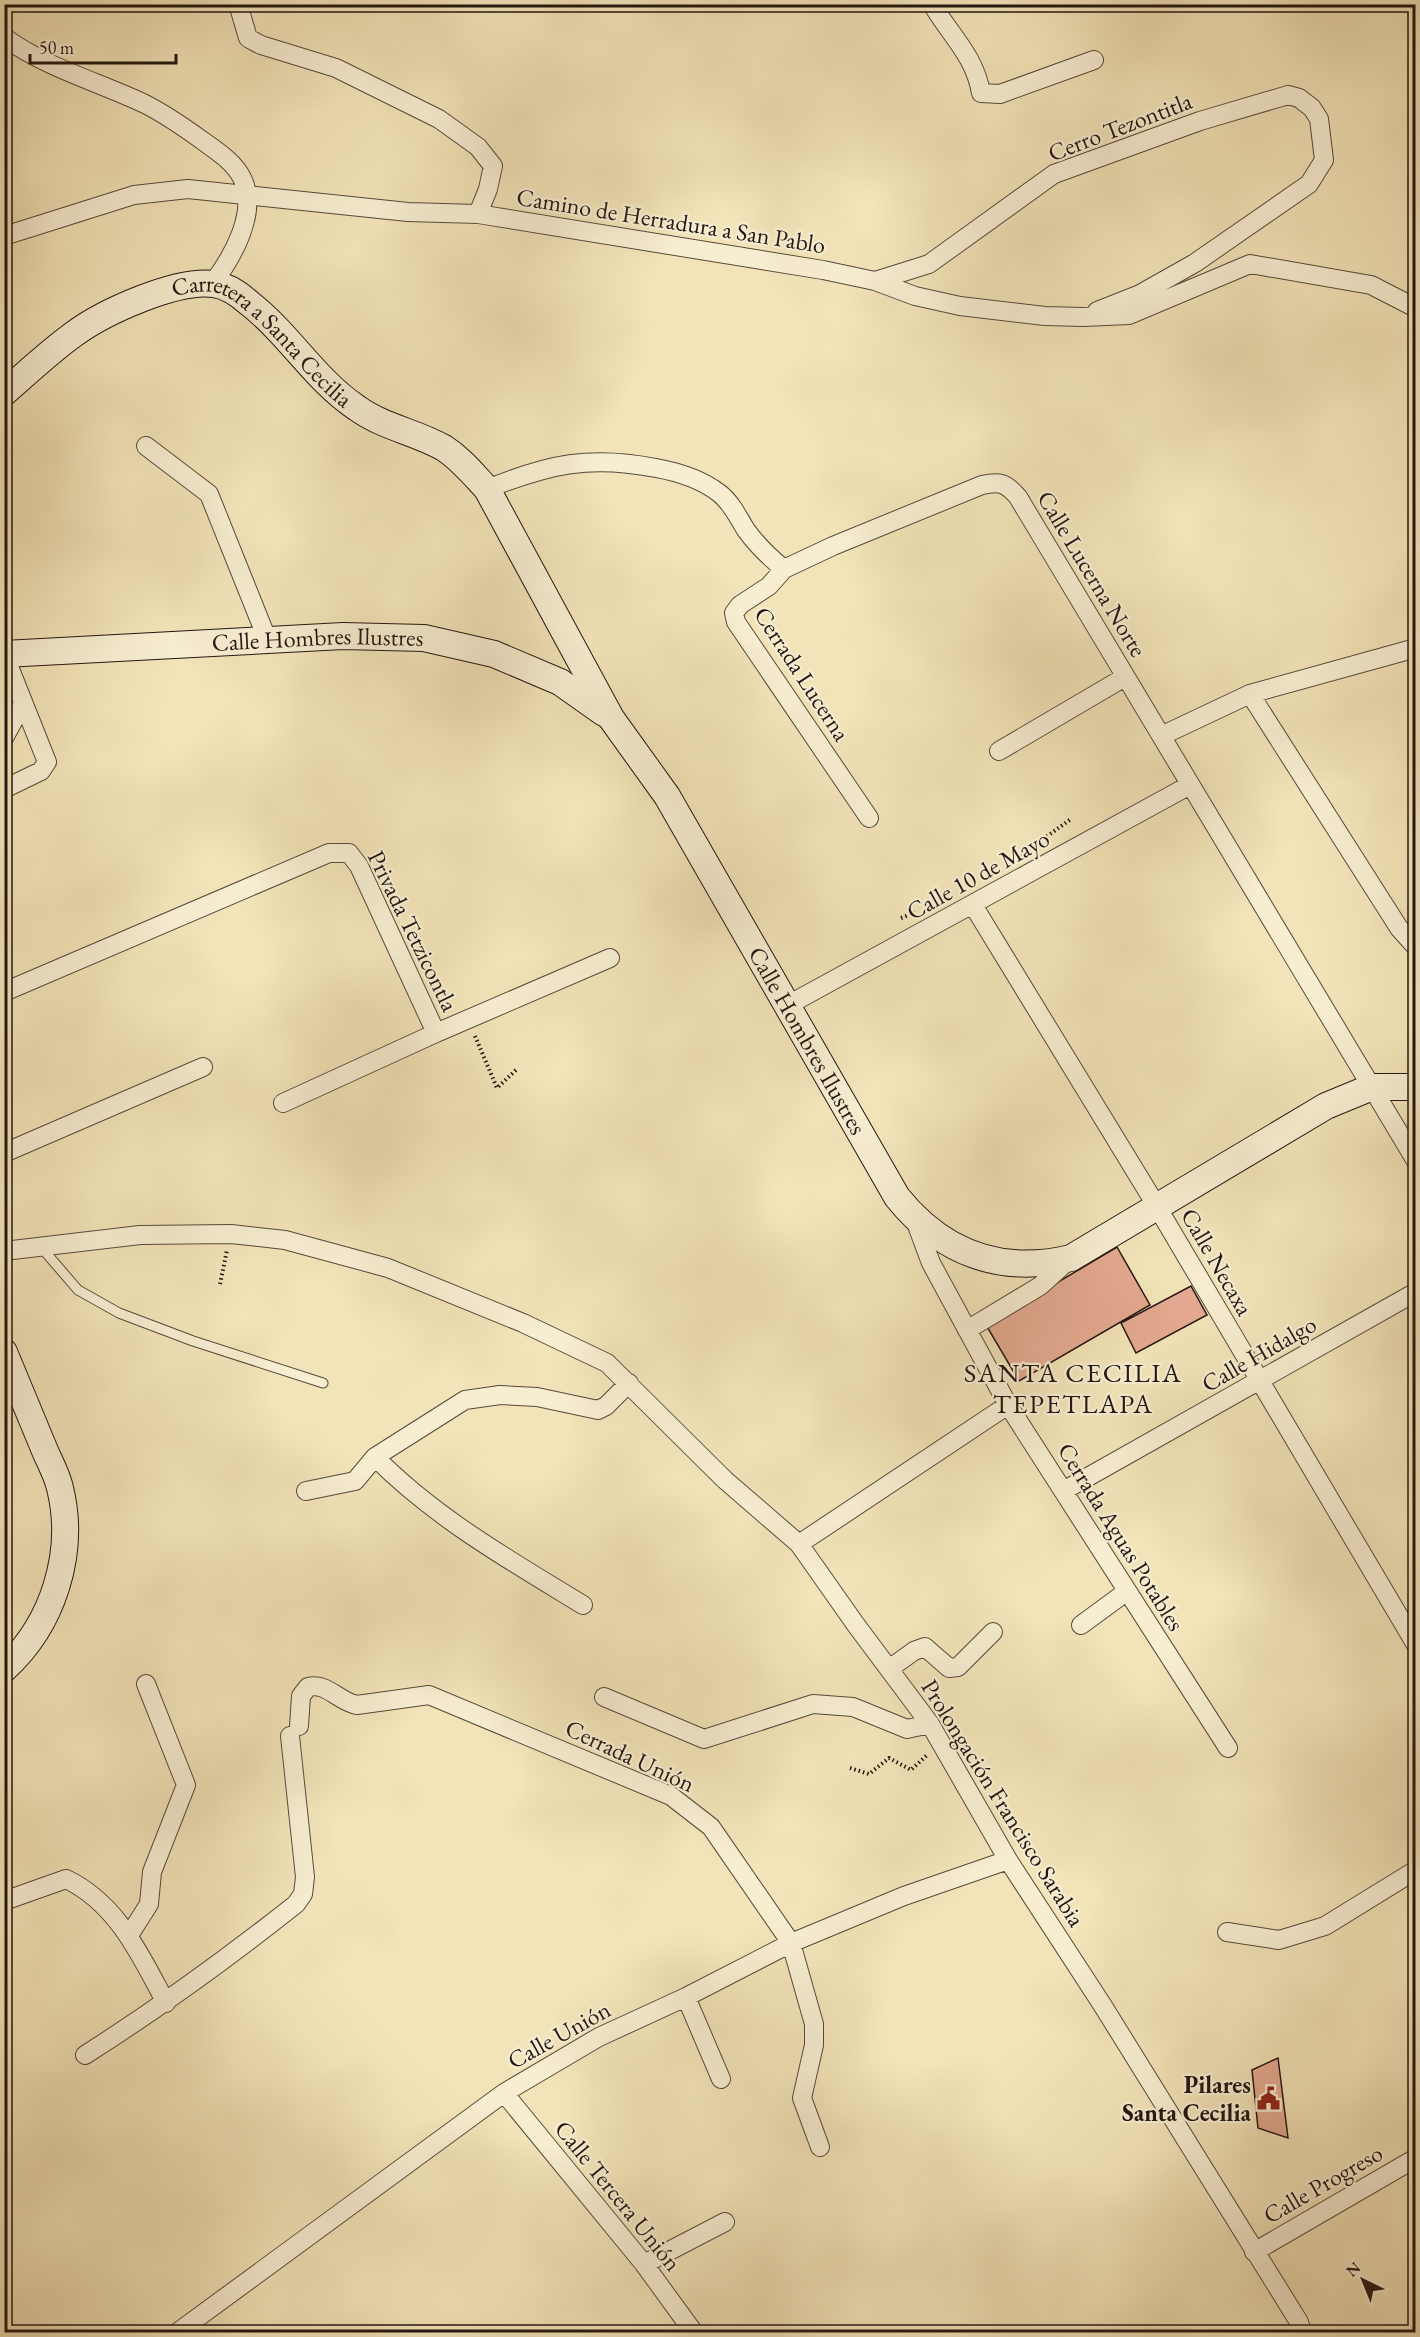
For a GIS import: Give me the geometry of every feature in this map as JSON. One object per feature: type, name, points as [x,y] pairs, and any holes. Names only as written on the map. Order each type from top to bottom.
[{"type":"main road","name":"Carretera a Santa Cecilia","points":[[4,393],[68,338],[101,319],[152,295],[180,287],[212,284],[229,288],[252,304],[331,388],[358,409],[443,448],[464,463],[487,489]]},
{"type":"main road","name":"Calle Hombres Ilustres","points":[[487,489],[611,718],[667,796],[897,1197],[915,1220],[958,1250],[987,1260],[1047,1264],[1071,1258],[1156,1205],[1326,1106],[1372,1087],[1414,1083]]},
{"type":"main road","name":"Calle Hombres Ilustres","points":[[4,654],[385,636],[458,644],[494,654],[560,682],[611,718]]},
{"type":"main road","points":[[4,1352],[60,1488],[65,1526],[62,1558],[55,1590],[42,1625],[4,1669]]},
{"type":"street","points":[[238,4],[248,38],[261,45],[336,68],[439,118],[478,147],[493,166],[478,214]]},
{"type":"street","points":[[932,4],[965,50],[979,78],[981,93],[1000,94],[1094,60]]},
{"type":"street","points":[[4,37],[28,52],[146,105],[190,132],[227,159],[243,179],[247,197],[242,235],[230,260],[212,284]]},
{"type":"street","name":"Cerro Tezontitla","points":[[875,281],[929,264],[1054,174],[1200,122],[1288,95],[1299,98],[1312,108],[1319,119],[1324,160],[1309,184],[1195,263],[1140,294],[1083,317]]},
{"type":"street","name":"Camino de Herradura a San Pablo","points":[[4,236],[134,195],[188,189],[247,197],[408,212],[478,214],[823,270],[875,281],[915,296],[960,306],[1045,316],[1129,315],[1250,264],[1371,285],[1412,309]]},
{"type":"street","points":[[146,446],[209,494],[268,641]]},
{"type":"street","points":[[487,489],[555,466],[590,461],[621,461],[671,471],[701,481],[721,494],[765,554],[784,569]]},
{"type":"street","name":"Calle Lucerna Norte","points":[[784,569],[832,546],[982,485],[997,482],[1008,485],[1018,497],[1416,1161]]},
{"type":"street","name":"Cerrada Lucerna","points":[[784,569],[769,586],[740,605],[734,613],[736,622],[869,818]]},
{"type":"street","points":[[1161,736],[1250,694],[1416,648]]},
{"type":"street","points":[[4,654],[47,762],[41,771],[4,789]]},
{"type":"street","points":[[999,751],[1125,677]]},
{"type":"street","points":[[1250,694],[1399,928],[1416,947]]},
{"type":"street","points":[[4,738],[23,703]]},
{"type":"street","name":"Calle 10 de Mayo","points":[[788,1005],[1190,785]]},
{"type":"street","name":"Privada Tetzicontla","points":[[4,992],[329,853],[349,853],[359,866],[436,1033],[610,958]]},
{"type":"street","name":"Calle Necaxa","points":[[974,905],[1156,1205],[1259,1383],[1416,1645]]},
{"type":"street","points":[[283,1103],[436,1033]]},
{"type":"street","points":[[4,1153],[203,1067]]},
{"type":"street","name":"Cerrada Aguas Potables","points":[[915,1220],[931,1263],[1008,1406],[1228,1748]]},
{"type":"street","name":"Prolongación Francisco Sarabia","points":[[4,1251],[39,1245],[140,1235],[231,1234],[285,1240],[388,1268],[587,1351],[607,1363],[725,1480],[799,1544],[930,1724],[942,1741],[1008,1860],[1103,2006],[1299,2322],[1302,2332]]},
{"type":"street","name":"Calle Hombres Ilustres","points":[[967,1330],[1040,1286],[1071,1258]]},
{"type":"street","name":"Calle Hidalgo","points":[[1063,1491],[1259,1383],[1416,1292]]},
{"type":"street","points":[[306,1491],[355,1481],[375,1458],[465,1400],[500,1395],[537,1398],[598,1410],[606,1406],[629,1383]]},
{"type":"street","points":[[799,1544],[1008,1406]]},
{"type":"street","points":[[375,1458],[403,1485],[466,1530],[583,1605]]},
{"type":"street","points":[[1080,1625],[1126,1592]]},
{"type":"street","points":[[889,1669],[914,1651],[925,1647],[949,1668],[958,1667],[993,1632]]},
{"type":"street","points":[[130,1934],[149,1904],[152,1872],[186,1785],[147,1684]]},
{"type":"street","name":"Cerrada Unión","points":[[166,2003],[296,1904],[303,1894],[305,1877],[295,1731],[302,1696],[308,1687],[316,1685],[324,1687],[346,1703],[357,1705],[429,1695],[670,1796],[688,1807],[711,1827],[791,1943],[814,2024],[814,2045],[802,2098],[820,2147]]},
{"type":"street","points":[[604,1697],[704,1738],[813,1704],[853,1707],[907,1729],[930,1724]]},
{"type":"street","name":"Calle Unión","points":[[178,2332],[504,2093],[599,2037],[686,1997],[791,1943],[904,1896],[1008,1860]]},
{"type":"street","points":[[1227,1932],[1279,1940],[1325,1926],[1416,1870]]},
{"type":"street","points":[[4,1901],[66,1879],[84,1887],[130,1934],[166,2003],[85,2055]]},
{"type":"street","points":[[686,1997],[722,2079]]},
{"type":"street","name":"Calle Tercera Unión","points":[[504,2093],[644,2264],[692,2330]]},
{"type":"street","name":"Calle Progreso","points":[[1254,2252],[1416,2158]]},
{"type":"street","points":[[644,2264],[725,2222]]},
{"type":"lane","points":[[39,1245],[78,1290],[119,1313],[193,1341],[323,1383]]},
{"type":"path","points":[[468,1018],[497,1088],[517,1069]]},
{"type":"path","points":[[220,1284],[231,1234]]},
{"type":"path","points":[[850,1768],[868,1774],[889,1758],[911,1770],[942,1741]]},
{"type":"building","points":[[1117,1247],[1150,1305],[1019,1381],[986,1325]]},
{"type":"building","points":[[1191,1286],[1207,1315],[1136,1353],[1121,1323]]},
{"type":"building","name":"Pilares Santa Cecilia","points":[[1278,2058],[1288,2138],[1258,2128],[1252,2070]]},
{"type":"place","name":"Pilares Santa Cecilia","points":[[1269,2099]]},
{"type":"district","name":"SANTA CECILIA TEPETLAPA","points":[[1073,1388]]}]
